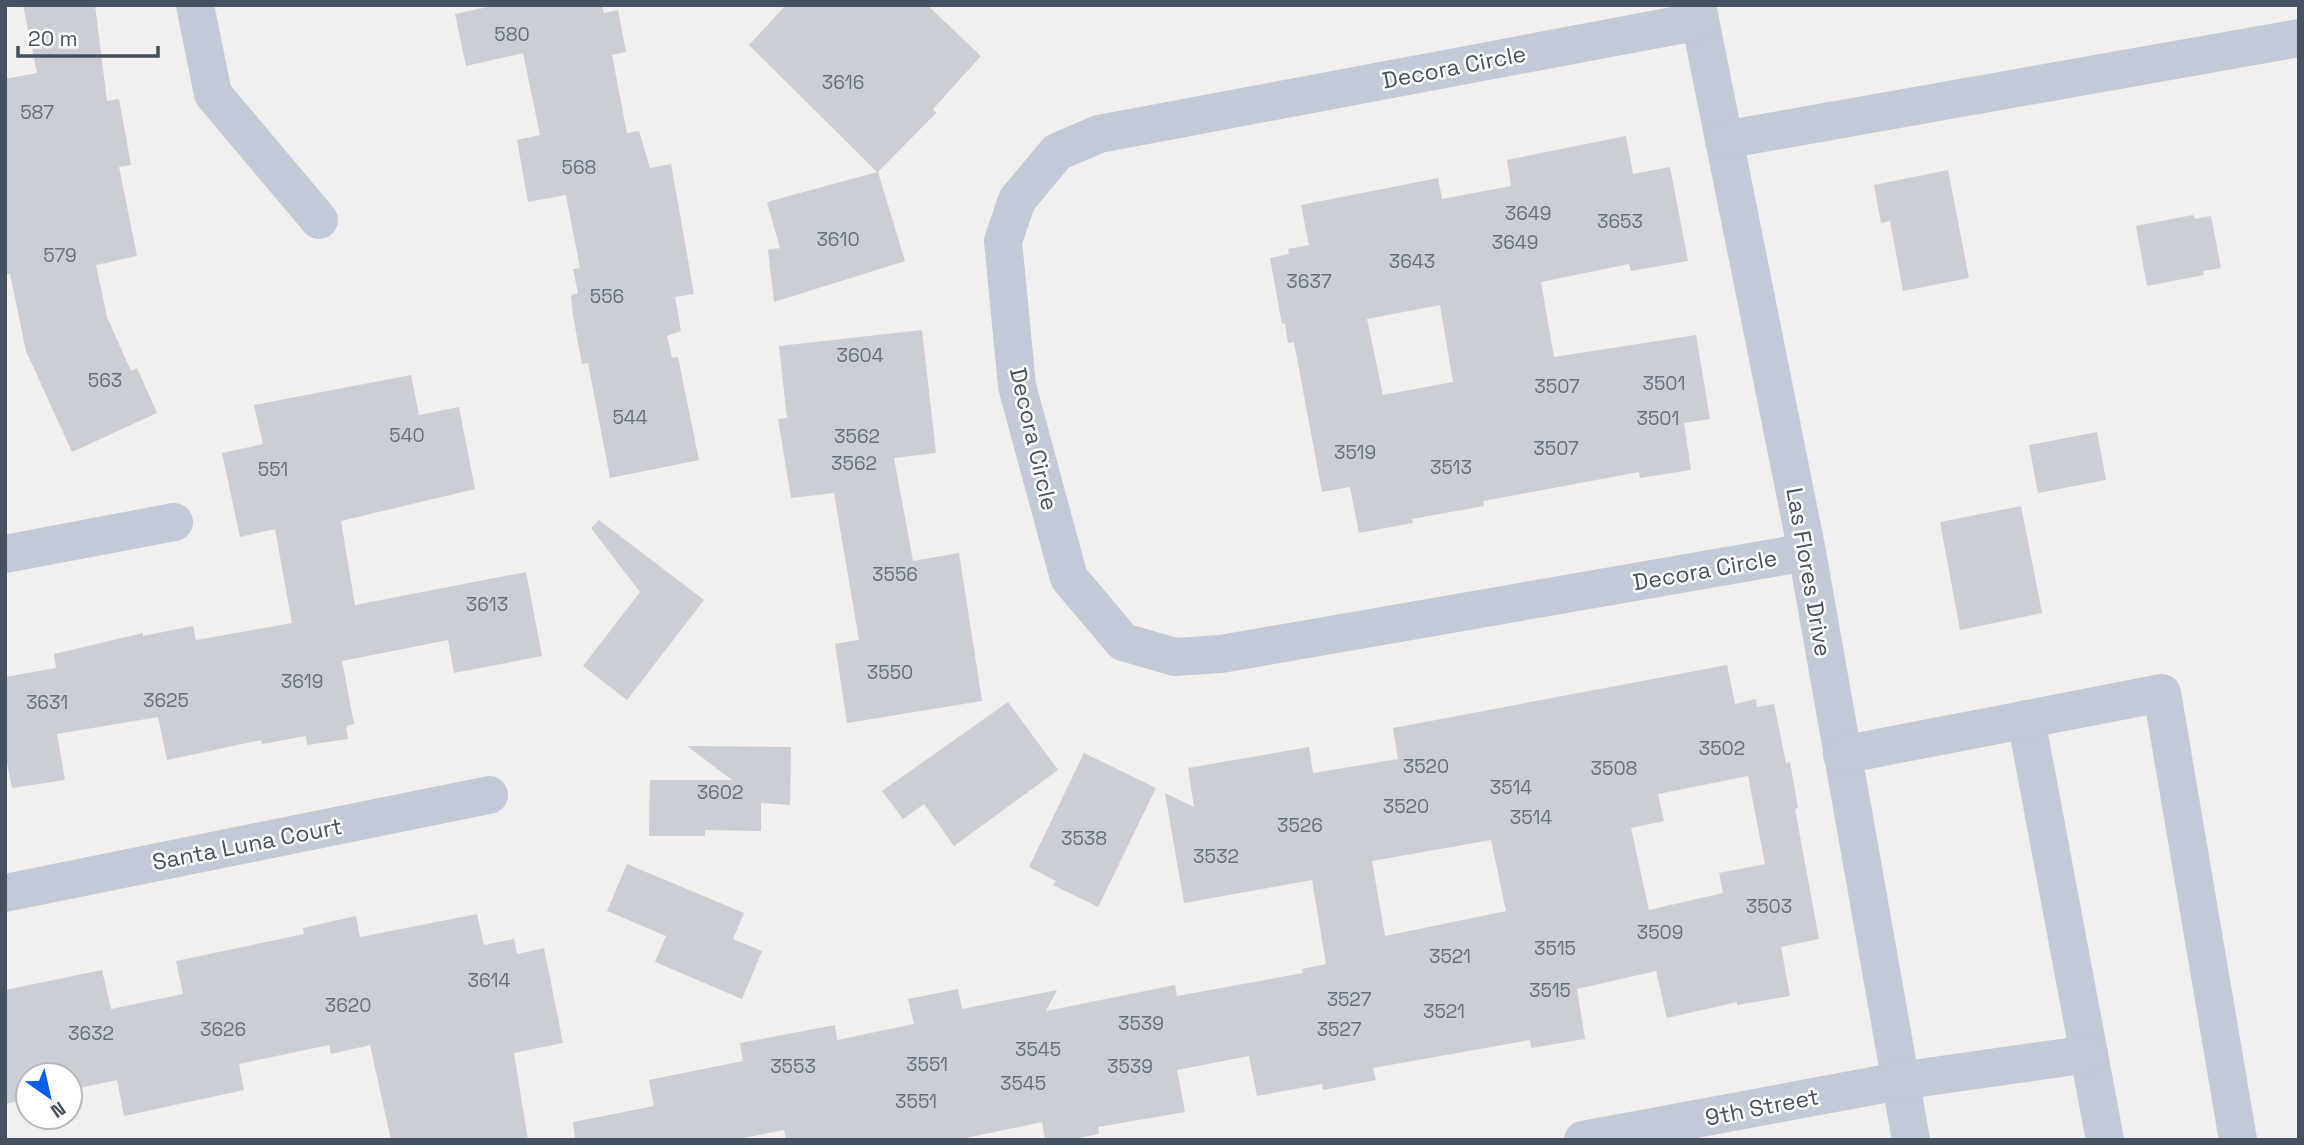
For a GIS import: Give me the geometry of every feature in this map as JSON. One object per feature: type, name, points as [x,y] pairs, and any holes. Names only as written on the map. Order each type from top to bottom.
[{"type":"street","points":[[195,5],[213,94],[319,220]]},
{"type":"street","name":"Las Flores Drive","points":[[1698,13],[1807,552],[1911,1140]]},
{"type":"street","name":"Decora Circle","points":[[1698,13],[1098,134],[1057,152],[1017,200],[1003,241],[1017,386],[1069,578],[1123,642],[1175,657],[1221,654],[1807,552]]},
{"type":"street","points":[[1724,140],[2299,38]]},
{"type":"street","points":[[5,554],[174,522]]},
{"type":"street","points":[[1842,755],[2162,693],[2238,1140]]},
{"type":"street","points":[[2026,719],[2105,1140]]},
{"type":"street","name":"Santa Luna Court","points":[[5,892],[489,795]]},
{"type":"street","name":"9th Street","points":[[1583,1140],[1899,1081],[2089,1054]]},
{"type":"building","points":[[23,5],[95,5],[107,101],[119,99],[131,165],[119,167],[137,256],[96,265],[107,317],[131,371],[137,368],[157,413],[72,452],[26,351],[10,274],[5,274],[5,79],[37,73]]},
{"type":"building","points":[[497,5],[602,5],[604,13],[618,10],[626,52],[612,55],[627,133],[639,131],[650,168],[671,164],[694,294],[675,297],[681,331],[667,336],[672,358],[678,357],[699,460],[610,478],[588,363],[582,364],[573,316],[571,295],[578,293],[573,269],[580,268],[566,195],[528,202],[517,140],[540,135],[523,53],[466,66],[455,14]]},
{"type":"building","points":[[786,5],[927,5],[981,56],[933,109],[936,113],[878,172],[905,261],[774,302],[768,250],[780,248],[767,202],[877,172],[749,45]]},
{"type":"building","points":[[1626,136],[1633,174],[1670,167],[1688,261],[1631,271],[1629,264],[1541,282],[1554,357],[1696,335],[1710,419],[1684,423],[1691,470],[1640,478],[1639,472],[1483,501],[1484,506],[1412,519],[1413,523],[1359,533],[1350,487],[1322,492],[1294,342],[1288,343],[1285,323],[1282,324],[1270,258],[1289,254],[1288,249],[1309,245],[1301,205],[1438,178],[1442,199],[1511,186],[1507,160]],"holes":[[[1440,305],[1453,382],[1383,395],[1367,319]]]},
{"type":"building","points":[[1948,170],[1969,278],[1903,291],[1890,221],[1881,223],[1874,185]]},
{"type":"building","points":[[2193,215],[2195,219],[2211,216],[2221,268],[2203,271],[2204,275],[2147,286],[2136,226]]},
{"type":"building","points":[[922,330],[936,453],[894,458],[913,561],[959,553],[982,701],[847,723],[835,644],[859,640],[834,493],[791,498],[778,419],[787,418],[779,346]]},
{"type":"building","points":[[411,375],[419,415],[459,407],[475,489],[341,521],[355,605],[526,572],[542,656],[454,673],[448,640],[342,661],[354,724],[346,726],[348,739],[307,745],[306,736],[262,744],[261,740],[167,760],[158,717],[57,734],[65,780],[12,788],[5,753],[5,677],[56,668],[54,654],[143,633],[143,636],[193,626],[196,640],[292,623],[275,529],[240,537],[222,453],[263,444],[254,405]]},
{"type":"building","points":[[2097,432],[2106,480],[2038,493],[2029,445]]},
{"type":"building","points":[[2021,506],[2042,613],[1960,630],[1940,522]]},
{"type":"building","points":[[599,520],[704,600],[627,700],[583,666],[640,592],[591,528]]},
{"type":"building","points":[[1727,665],[1735,704],[1756,699],[1757,707],[1774,704],[1786,763],[1790,762],[1798,808],[1795,809],[1819,939],[1781,947],[1790,996],[1737,1005],[1737,1002],[1667,1018],[1656,971],[1577,989],[1585,1039],[1531,1048],[1530,1040],[1373,1068],[1376,1080],[1323,1090],[1322,1084],[1257,1096],[1249,1056],[1177,1070],[1185,1112],[1098,1127],[1099,1134],[1069,1140],[1045,1140],[1042,1122],[957,1140],[786,1140],[784,1130],[733,1140],[575,1140],[573,1122],[654,1106],[649,1080],[743,1061],[740,1043],[835,1025],[837,1040],[914,1024],[908,999],[958,989],[962,1009],[1057,990],[1046,1011],[1175,985],[1177,996],[1303,973],[1302,969],[1326,964],[1312,880],[1184,903],[1165,793],[1194,807],[1188,768],[1309,747],[1313,773],[1398,759],[1393,728]],"holes":[[[1748,776],[1765,864],[1719,873],[1723,893],[1649,910],[1631,828],[1664,821],[1658,794]],[[1491,840],[1506,911],[1385,936],[1372,861]]]},
{"type":"building","points":[[1008,702],[1058,770],[954,846],[924,804],[903,819],[882,791]]},
{"type":"building","points":[[687,746],[791,747],[790,805],[761,803],[761,831],[705,830],[705,836],[649,836],[650,780],[732,780]]},
{"type":"building","points":[[1084,753],[1156,788],[1098,907],[1053,885],[1056,881],[1029,867]]},
{"type":"building","points":[[627,864],[744,913],[733,939],[762,951],[742,999],[655,962],[666,936],[607,911]]},
{"type":"building","points":[[477,914],[484,945],[514,939],[517,954],[544,948],[563,1043],[514,1053],[528,1140],[391,1140],[370,1045],[331,1054],[329,1045],[239,1064],[244,1090],[124,1116],[117,1080],[84,1087],[84,1061],[14,1061],[14,1102],[5,1104],[5,990],[102,970],[111,1009],[183,994],[176,961],[304,934],[303,928],[356,916],[360,937]]}]
